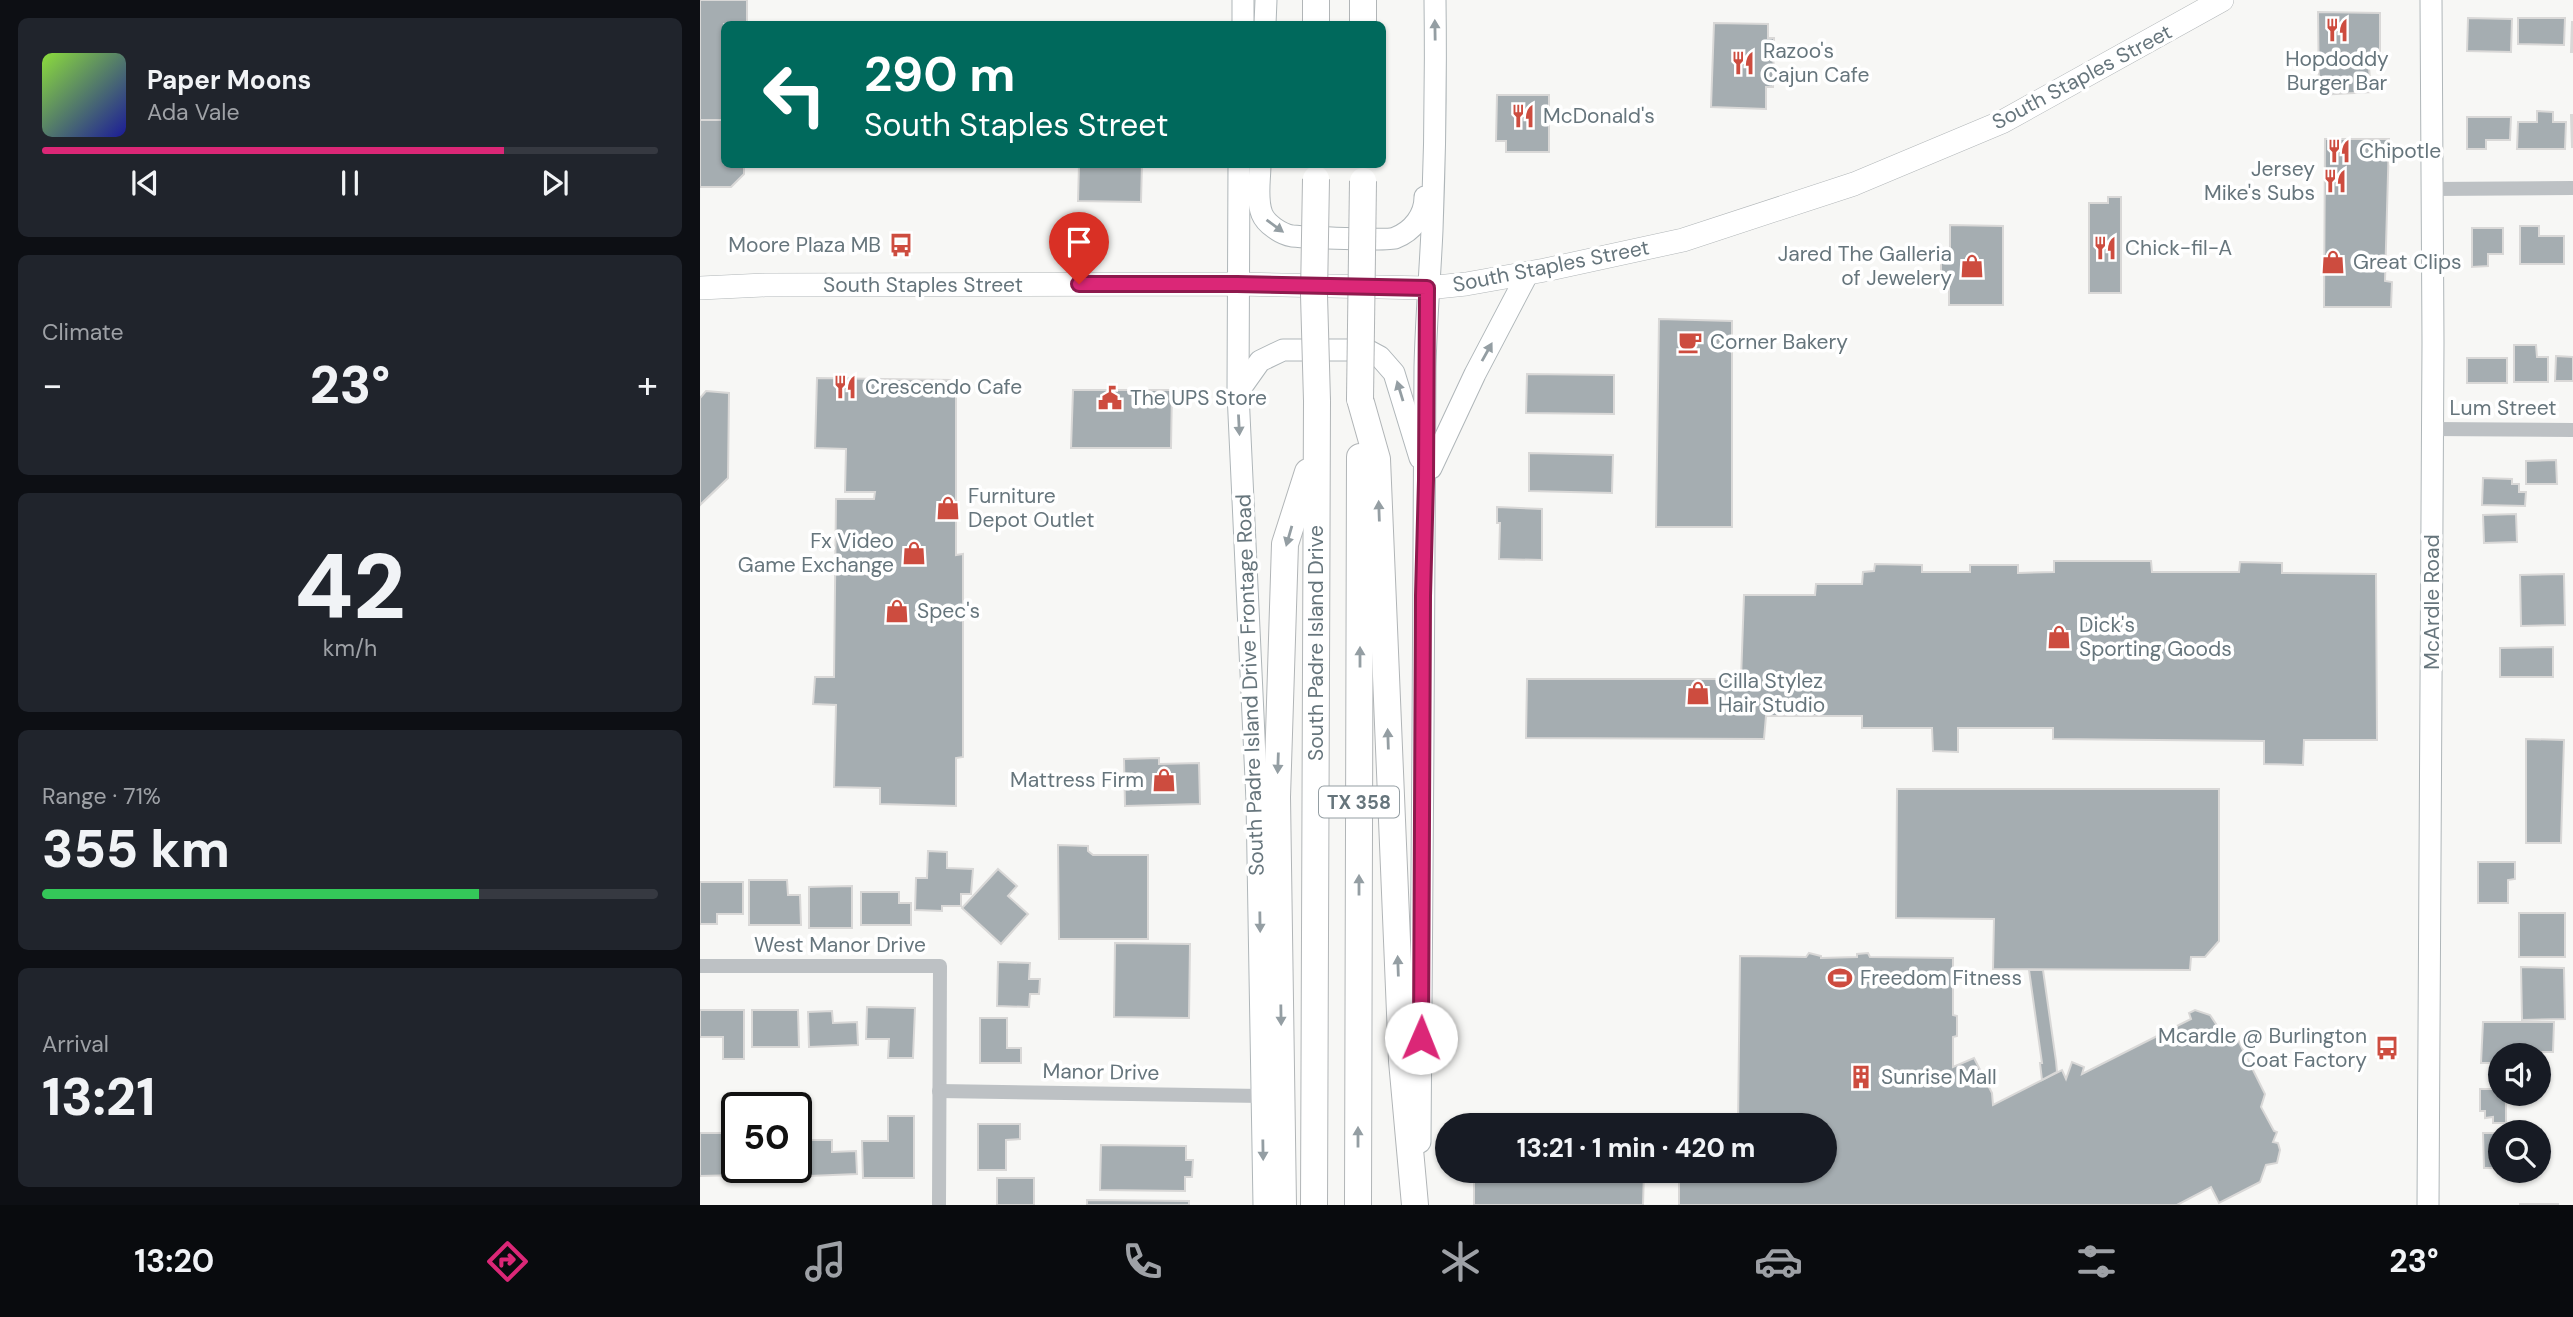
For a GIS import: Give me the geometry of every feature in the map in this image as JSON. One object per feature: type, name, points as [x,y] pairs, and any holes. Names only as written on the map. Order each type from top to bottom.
[{"type":"highway","points":[[1316,0],[1316,21]]},
{"type":"highway","points":[[1363,0],[1363,21]]},
{"type":"highway","name":"South Padre Island Drive","points":[[1314,1205],[1316,172]]},
{"type":"highway","name":"South Padre Island Drive","points":[[1358,1205],[1363,173]]},
{"type":"highway","points":[[1360,399],[1377,459],[1402,1061],[1417,1205]]},
{"type":"highway","points":[[1283,1205],[1277,797],[1285,544],[1316,447]]},
{"type":"main road","points":[[1243,0],[1243,21]]},
{"type":"main road","points":[[1265,21],[1266,0]]},
{"type":"main road","points":[[1417,1205],[1427,288],[1432,229],[1435,0]]},
{"type":"main road","name":"South Staples Street","points":[[700,288],[765,285],[1237,284],[1427,288],[1528,273],[1683,240],[1854,184],[2002,122],[2222,0]]},
{"type":"main road","name":"McArdle Road","points":[[2428,1205],[2433,429],[2431,0]]},
{"type":"main road","points":[[1261,168],[1259,200],[1262,214],[1270,225],[1289,235],[1393,239],[1413,228],[1425,208],[1426,73],[1436,59]]},
{"type":"main road","name":"South Padre Island Drive Frontage Road","points":[[1239,168],[1238,393],[1257,801],[1264,1205]]},
{"type":"main road","points":[[1426,480],[1475,374],[1528,273]]},
{"type":"main road","points":[[1238,393],[1260,361],[1283,350],[1367,350],[1380,358],[1394,373],[1426,480]]},
{"type":"street","points":[[2433,189],[2573,188]]},
{"type":"street","name":"Lum Street","points":[[2433,429],[2573,430]]},
{"type":"street","name":"West Manor Drive","points":[[700,965],[940,966],[939,1091]]},
{"type":"street","points":[[939,1091],[939,1205]]},
{"type":"street","name":"Manor Drive","points":[[939,1091],[1262,1096]]},
{"type":"building","points":[[700,0],[747,0],[747,21],[721,21],[721,120],[700,120]]},
{"type":"building","points":[[2318,12],[2380,13],[2380,66],[2369,67],[2371,92],[2319,95]]},
{"type":"building","points":[[2468,18],[2512,19],[2511,52],[2467,51]]},
{"type":"building","points":[[2518,18],[2565,18],[2564,45],[2518,44]]},
{"type":"building","points":[[2572,22],[2573,52],[2571,52]]},
{"type":"building","name":"Razoo's Cajun Cafe","points":[[1714,23],[1768,24],[1768,38],[1774,38],[1773,87],[1766,87],[1766,109],[1711,107]]},
{"type":"building","name":"McDonald's","points":[[1497,95],[1549,95],[1549,152],[1506,152],[1506,141],[1496,141]]},
{"type":"building","points":[[2537,111],[2553,112],[2553,122],[2566,122],[2565,149],[2517,149],[2518,122],[2537,122]]},
{"type":"building","points":[[2573,115],[2573,147],[2572,147]]},
{"type":"building","points":[[2467,117],[2511,117],[2510,140],[2486,140],[2486,149],[2467,149]]},
{"type":"building","points":[[700,120],[721,120],[721,168],[744,168],[744,174],[731,187],[700,187]]},
{"type":"building","points":[[2325,139],[2389,139],[2385,281],[2392,282],[2391,307],[2324,307]]},
{"type":"building","points":[[1079,168],[1142,168],[1141,202],[1078,201]]},
{"type":"building","name":"Chick-fil-A","points":[[2108,197],[2121,197],[2121,293],[2089,293],[2089,203],[2108,203]]},
{"type":"building","name":"Jared The Galleria of Jewelery","points":[[1950,225],[2003,226],[2003,305],[1949,305],[1949,276],[1941,276],[1941,256],[1950,256]]},
{"type":"building","points":[[2520,226],[2539,226],[2539,236],[2564,236],[2564,264],[2520,264]]},
{"type":"building","points":[[2472,228],[2503,228],[2503,254],[2488,254],[2488,266],[2472,267]]},
{"type":"building","points":[[1659,319],[1732,321],[1732,527],[1656,527]]},
{"type":"building","points":[[2514,345],[2536,345],[2537,357],[2548,357],[2548,382],[2514,382]]},
{"type":"building","points":[[2556,356],[2573,357],[2573,381],[2555,381]]},
{"type":"building","points":[[2467,358],[2507,358],[2507,383],[2467,383]]},
{"type":"building","points":[[1527,374],[1614,375],[1614,414],[1526,413]]},
{"type":"building","points":[[817,378],[950,380],[950,385],[956,385],[956,555],[963,554],[963,757],[956,758],[956,806],[880,804],[880,788],[834,787],[836,705],[813,704],[815,677],[834,677],[836,499],[874,499],[875,492],[845,492],[846,449],[815,448]]},
{"type":"building","points":[[1073,390],[1172,390],[1171,448],[1071,448]]},
{"type":"building","points":[[706,391],[729,393],[728,478],[700,505],[700,398]]},
{"type":"building","points":[[1529,453],[1613,455],[1612,493],[1529,491]]},
{"type":"building","points":[[2556,460],[2557,484],[2526,484],[2526,461]]},
{"type":"building","points":[[2483,478],[2512,479],[2512,484],[2519,484],[2519,492],[2526,492],[2525,506],[2482,505]]},
{"type":"building","points":[[1497,507],[1542,509],[1542,560],[1499,559],[1500,523],[1497,523]]},
{"type":"building","points":[[2516,514],[2517,542],[2484,543],[2483,515]]},
{"type":"building","name":"Dick's Sporting Goods","points":[[2054,561],[2151,561],[2152,572],[2239,572],[2240,562],[2282,563],[2282,573],[2376,574],[2377,740],[2304,740],[2303,765],[2264,764],[2264,741],[2053,739],[2053,728],[1958,728],[1958,752],[1933,751],[1932,728],[1862,728],[1862,716],[1766,716],[1764,739],[1526,738],[1527,679],[1741,679],[1744,595],[1815,595],[1816,584],[1862,584],[1863,572],[1874,571],[1875,564],[1922,565],[1922,572],[1970,572],[1970,565],[2018,565],[2018,573],[2054,572]]},
{"type":"building","points":[[2564,574],[2565,625],[2521,626],[2520,575]]},
{"type":"building","points":[[2553,647],[2553,677],[2500,677],[2500,648]]},
{"type":"building","points":[[2526,739],[2564,740],[2561,843],[2526,843]]},
{"type":"building","points":[[1159,758],[1159,764],[1199,763],[1200,804],[1125,806],[1124,759]]},
{"type":"building","points":[[1897,789],[2219,789],[2219,941],[2205,957],[2191,957],[2190,970],[1993,969],[1994,919],[1896,918]]},
{"type":"building","points":[[1058,845],[1088,846],[1088,851],[1093,855],[1148,855],[1148,939],[1059,939]]},
{"type":"building","points":[[928,851],[947,852],[947,868],[973,869],[971,894],[961,894],[961,906],[942,906],[942,911],[915,910],[916,878],[927,878]]},
{"type":"building","points":[[2478,862],[2515,862],[2515,879],[2508,880],[2508,903],[2478,903]]},
{"type":"building","points":[[998,869],[1017,886],[1008,896],[1028,914],[1001,944],[962,908]]},
{"type":"building","points":[[749,880],[787,880],[788,895],[800,895],[801,925],[749,925]]},
{"type":"building","points":[[700,882],[743,882],[743,914],[717,914],[717,924],[700,924]]},
{"type":"building","points":[[852,886],[852,928],[809,928],[809,887]]},
{"type":"building","points":[[861,892],[899,892],[899,903],[911,903],[911,925],[861,925]]},
{"type":"building","points":[[2519,913],[2565,913],[2565,957],[2519,957]]},
{"type":"building","points":[[1115,943],[1190,944],[1189,1018],[1114,1017]]},
{"type":"building","name":"Sunrise Mall","points":[[1809,953],[1821,958],[1857,957],[1857,954],[1868,953],[1870,957],[1953,958],[1953,1015],[1957,1016],[1957,1036],[1953,1037],[1953,1067],[1974,1058],[1992,1093],[1993,1105],[2062,1070],[2066,1079],[2072,1062],[2084,1067],[2082,1074],[2191,1019],[2189,1013],[2195,1010],[2210,1015],[2220,1030],[2236,1036],[2265,1094],[2261,1107],[2277,1132],[2273,1142],[2278,1143],[2280,1150],[2277,1163],[2266,1165],[2260,1182],[2219,1203],[2211,1187],[2177,1205],[1679,1205],[1679,1183],[1837,1183],[1837,1113],[1738,1113],[1740,956],[1806,957]]},
{"type":"building","points":[[998,962],[1030,963],[1029,979],[1040,979],[1039,994],[1030,994],[1029,1007],[997,1006]]},
{"type":"building","points":[[2521,967],[2564,968],[2565,1019],[2522,1020]]},
{"type":"building","points":[[2029,970],[2043,970],[2056,1061],[2057,1072],[2042,1080],[2042,1063]]},
{"type":"building","points":[[867,1007],[915,1008],[913,1058],[888,1058],[889,1039],[866,1039]]},
{"type":"building","points":[[700,1010],[744,1010],[744,1059],[723,1059],[723,1037],[700,1037]]},
{"type":"building","points":[[752,1010],[798,1010],[799,1047],[752,1047]]},
{"type":"building","points":[[832,1011],[833,1023],[857,1022],[858,1045],[809,1047],[808,1012]]},
{"type":"building","points":[[980,1018],[1007,1018],[1007,1048],[1021,1048],[1021,1063],[980,1063]]},
{"type":"building","points":[[2483,1022],[2554,1022],[2553,1052],[2551,1043],[2488,1043],[2488,1063],[2481,1063]]},
{"type":"building","points":[[2480,1089],[2488,1089],[2488,1106],[2506,1106],[2506,1120],[2485,1118],[2485,1111],[2480,1111]]},
{"type":"building","points":[[888,1116],[914,1116],[914,1178],[863,1178],[862,1141],[888,1141]]},
{"type":"building","points":[[978,1124],[1020,1124],[1020,1139],[1006,1140],[1006,1170],[978,1170]]},
{"type":"building","points":[[700,1133],[721,1133],[721,1175],[700,1176]]},
{"type":"building","points":[[2483,1133],[2488,1133],[2488,1168],[2484,1168]]},
{"type":"building","points":[[812,1140],[832,1140],[832,1152],[856,1151],[857,1174],[812,1176]]},
{"type":"building","points":[[1101,1145],[1186,1146],[1186,1160],[1193,1160],[1192,1177],[1185,1177],[1185,1191],[1100,1190]]},
{"type":"building","points":[[997,1178],[1034,1178],[1034,1205],[997,1205]]},
{"type":"building","points":[[1474,1183],[1644,1183],[1643,1205],[1474,1205]]},
{"type":"building","points":[[1087,1200],[1189,1201],[1189,1205],[1087,1205]]},
{"type":"building","points":[[2558,1204],[2558,1205],[2520,1205]]},
{"type":"place","name":"Hopdoddy Burger Bar","points":[[2337,30]]},
{"type":"place","name":"Razoo's Cajun Cafe","points":[[1743,63]]},
{"type":"place","name":"McDonald's","points":[[1523,116]]},
{"type":"place","name":"Chipotle","points":[[2339,151]]},
{"type":"place","name":"Jersey Mike's Subs","points":[[2335,181]]},
{"type":"place","name":"Moore Plaza MB","points":[[901,245]]},
{"type":"place","name":"Chick-fil-A","points":[[2105,248]]},
{"type":"place","name":"Great Clips","points":[[2333,262]]},
{"type":"place","name":"Jared The Galleria of Jewelery","points":[[1972,266]]},
{"type":"place","name":"Corner Bakery","points":[[1690,342]]},
{"type":"place","name":"Crescendo Cafe","points":[[845,387]]},
{"type":"place","name":"The UPS Store","points":[[1110,398]]},
{"type":"place","name":"Furniture Depot Outlet","points":[[948,508]]},
{"type":"place","name":"Fx Video Game Exchange","points":[[914,553]]},
{"type":"place","name":"Spec's","points":[[897,611]]},
{"type":"place","name":"Dick's Sporting Goods","points":[[2059,637]]},
{"type":"place","name":"Cilla Stylez Hair Studio","points":[[1698,693]]},
{"type":"place","name":"Mattress Firm","points":[[1164,780]]},
{"type":"place","name":"Freedom Fitness","points":[[1840,978]]},
{"type":"place","name":"Mcardle @ Burlington Coat Factory","points":[[2387,1048]]},
{"type":"place","name":"Sunrise Mall","points":[[1861,1077]]},
{"type":"route","points":[[1079,284],[1427,288],[1421,1038]]}]
